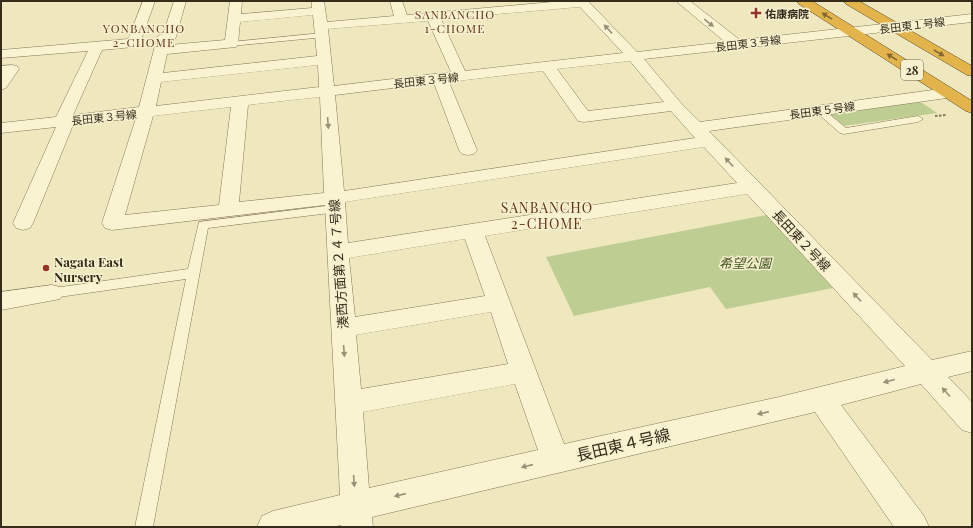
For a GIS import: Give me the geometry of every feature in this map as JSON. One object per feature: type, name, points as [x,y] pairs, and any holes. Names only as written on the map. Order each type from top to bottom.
[{"type":"highway","name":"28","points":[[803,1],[972,108]]},
{"type":"highway","name":"28","points":[[850,1],[972,72]]},
{"type":"street","points":[[1,54],[133,43],[149,1]]},
{"type":"street","points":[[146,112],[155,78],[180,1]]},
{"type":"street","points":[[134,40],[167,40],[231,44],[236,1]]},
{"type":"street","points":[[396,1],[402,19]]},
{"type":"street","points":[[460,1],[466,13]]},
{"type":"street","points":[[682,1],[736,44]]},
{"type":"street","points":[[234,19],[402,19],[466,13],[522,4],[582,2]]},
{"type":"street","name":"長田東２号線","points":[[582,2],[634,57],[675,106],[972,421]]},
{"type":"street","points":[[433,16],[460,76]]},
{"type":"street","name":"湊西方面第２４７号線","points":[[320,18],[325,60],[356,516]]},
{"type":"street","name":"長田東１号線","points":[[851,32],[972,18]]},
{"type":"street","name":"長田東３号線","points":[[2,129],[146,112],[231,89],[326,92],[851,32]]},
{"type":"street","points":[[23,222],[65,126],[64,116],[98,46]]},
{"type":"street","points":[[155,78],[231,89],[325,60]]},
{"type":"street","points":[[548,67],[584,117],[675,106]]},
{"type":"street","points":[[1,70],[12,69],[1,86]]},
{"type":"street","points":[[440,78],[468,150]]},
{"type":"street","points":[[228,209],[231,89]]},
{"type":"street","name":"長田東５号線","points":[[146,112],[112,223],[228,209],[334,204],[820,111],[947,92]]},
{"type":"street","points":[[338,252],[752,187]]},
{"type":"street","points":[[473,231],[556,460]]},
{"type":"street","points":[[1,300],[52,293]]},
{"type":"street","points":[[343,328],[499,302]]},
{"type":"street","name":"長田東４号線","points":[[273,527],[356,516],[556,460],[821,399],[926,371],[972,361]]},
{"type":"street","points":[[348,403],[525,372]]},
{"type":"street","points":[[821,399],[913,527]]},
{"type":"lane","points":[[231,44],[320,18]]},
{"type":"lane","points":[[820,111],[844,130],[918,119]]},
{"type":"lane","points":[[144,527],[203,224],[334,204]]},
{"type":"lane","points":[[52,293],[194,273]]},
{"type":"green space","points":[[919,101],[937,113],[843,126],[828,113]]},
{"type":"green space","name":"希望公園","points":[[767,215],[833,288],[726,309],[710,287],[574,316],[546,257]]},
{"type":"place","name":"佑康病院","points":[[756,13]]},
{"type":"place","name":"Nagata East Nursery","points":[[46,268]]},
{"type":"district","name":"SANBANCHO 1-CHOME","points":[[455,21]]},
{"type":"district","name":"YONBANCHO 2-CHOME","points":[[144,35]]},
{"type":"district","name":"SANBANCHO 2-CHOME","points":[[547,216]]}]
